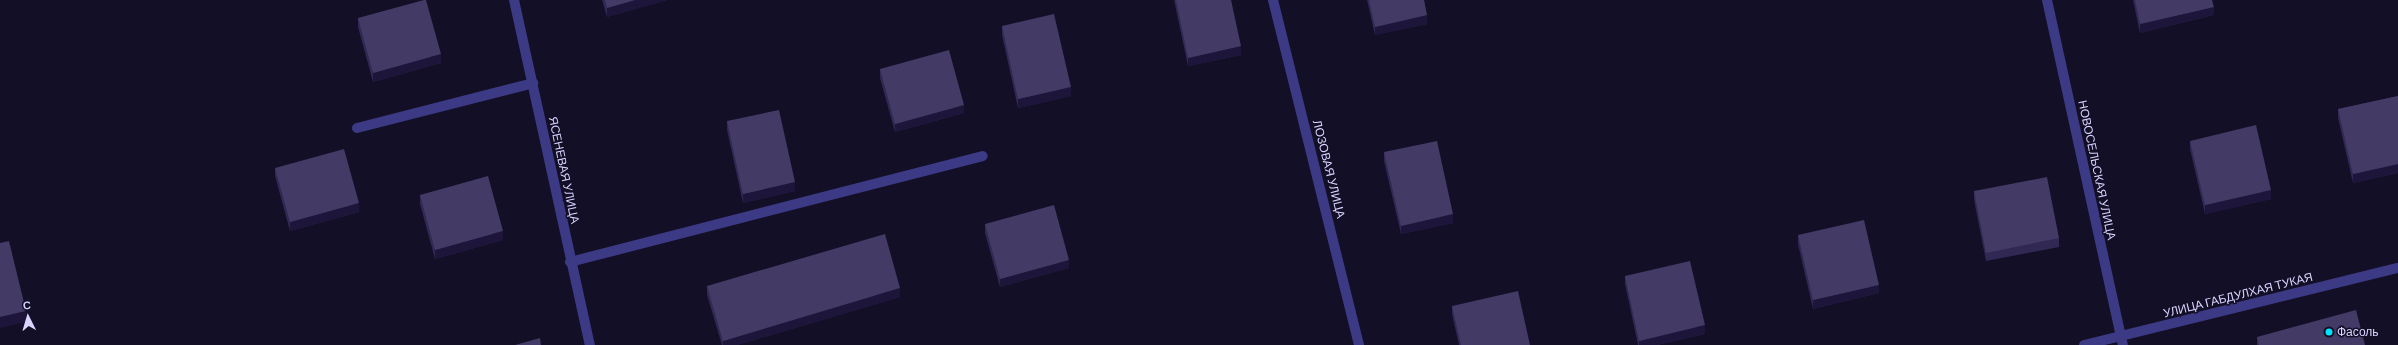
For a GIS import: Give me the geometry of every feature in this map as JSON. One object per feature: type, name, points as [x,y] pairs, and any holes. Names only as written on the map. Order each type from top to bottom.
[{"type":"street","name":"ЯСЕНЕВАЯ УЛИЦА","points":[[514,0],[533,83],[570,262],[590,345]]},
{"type":"street","name":"ЛОЗОВАЯ УЛИЦА","points":[[1273,0],[1359,345]]},
{"type":"street","name":"НОВОСЕЛЬСКАЯ УЛИЦА","points":[[2047,0],[2122,341]]},
{"type":"street","points":[[357,128],[533,83]]},
{"type":"street","points":[[570,262],[983,156]]},
{"type":"street","name":"УЛИЦА ГАБДУЛХАЯ ТУКАЯ","points":[[2084,345],[2122,341],[2398,268]]},
{"type":"building","points":[[426,0],[441,54],[373,73],[358,18]]},
{"type":"building","points":[[605,0],[635,0],[607,8]]},
{"type":"building","points":[[1176,0],[1231,0],[1241,46],[1188,58]]},
{"type":"building","points":[[1369,0],[1424,0],[1427,15],[1375,27]]},
{"type":"building","points":[[2135,0],[2212,0],[2214,7],[2140,24]]},
{"type":"building","points":[[1054,14],[1071,87],[1018,99],[1002,26]]},
{"type":"building","points":[[949,50],[964,105],[895,124],[880,69]]},
{"type":"building","points":[[2398,96],[2398,164],[2353,174],[2338,109]]},
{"type":"building","points":[[779,110],[795,182],[743,194],[727,121]]},
{"type":"building","points":[[2256,125],[2271,190],[2205,205],[2190,141]]},
{"type":"building","points":[[1437,141],[1453,214],[1401,226],[1384,152]]},
{"type":"building","points":[[344,149],[359,203],[290,222],[275,168]]},
{"type":"building","points":[[488,176],[503,231],[435,250],[420,195]]},
{"type":"building","points":[[2047,177],[2059,238],[1986,253],[1974,191]]},
{"type":"building","points":[[1054,205],[1069,260],[1000,279],[985,224]]},
{"type":"building","points":[[1864,220],[1879,285],[1813,300],[1798,235]]},
{"type":"building","points":[[885,234],[900,288],[723,341],[707,286]]},
{"type":"building","points":[[9,241],[26,311],[0,317],[0,243]]},
{"type":"building","points":[[1690,261],[1705,325],[1639,341],[1625,276]]},
{"type":"building","points":[[1518,291],[1530,345],[1461,345],[1452,306]]},
{"type":"building","points":[[2356,310],[2365,345],[2259,345],[2257,337]]},
{"type":"building","points":[[540,338],[541,345],[515,345]]},
{"type":"place","name":"Фасоль","points":[[2329,332]]}]
